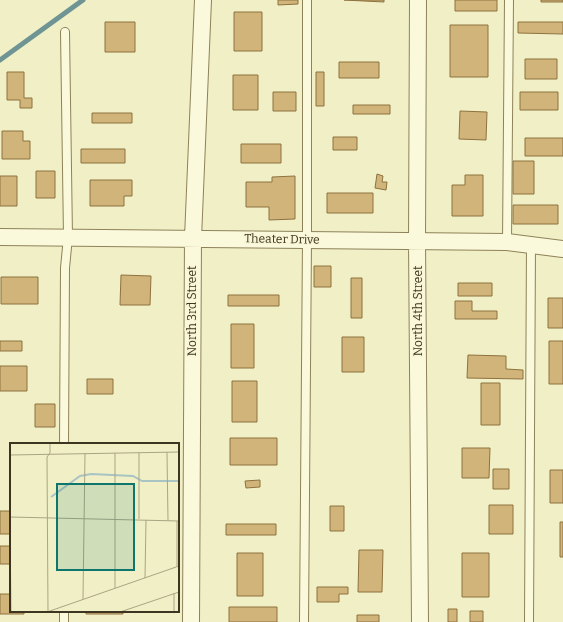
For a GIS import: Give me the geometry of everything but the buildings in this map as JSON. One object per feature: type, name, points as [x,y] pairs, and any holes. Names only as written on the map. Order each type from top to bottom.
[{"type":"street","name":"North 3rd Street","points":[[191,622],[192,238],[203,0]]},
{"type":"street","name":"North 4th Street","points":[[418,0],[417,241],[420,622]]},
{"type":"street","name":"Theater Drive","points":[[0,237],[507,242],[563,249]]},
{"type":"lane","points":[[304,622],[307,0]]},
{"type":"lane","points":[[507,242],[509,0]]},
{"type":"lane","points":[[64,443],[65,268],[68,237],[65,32]]},
{"type":"lane","points":[[529,622],[531,245]]},
{"type":"waterway","points":[[0,60],[83,0]]}]
